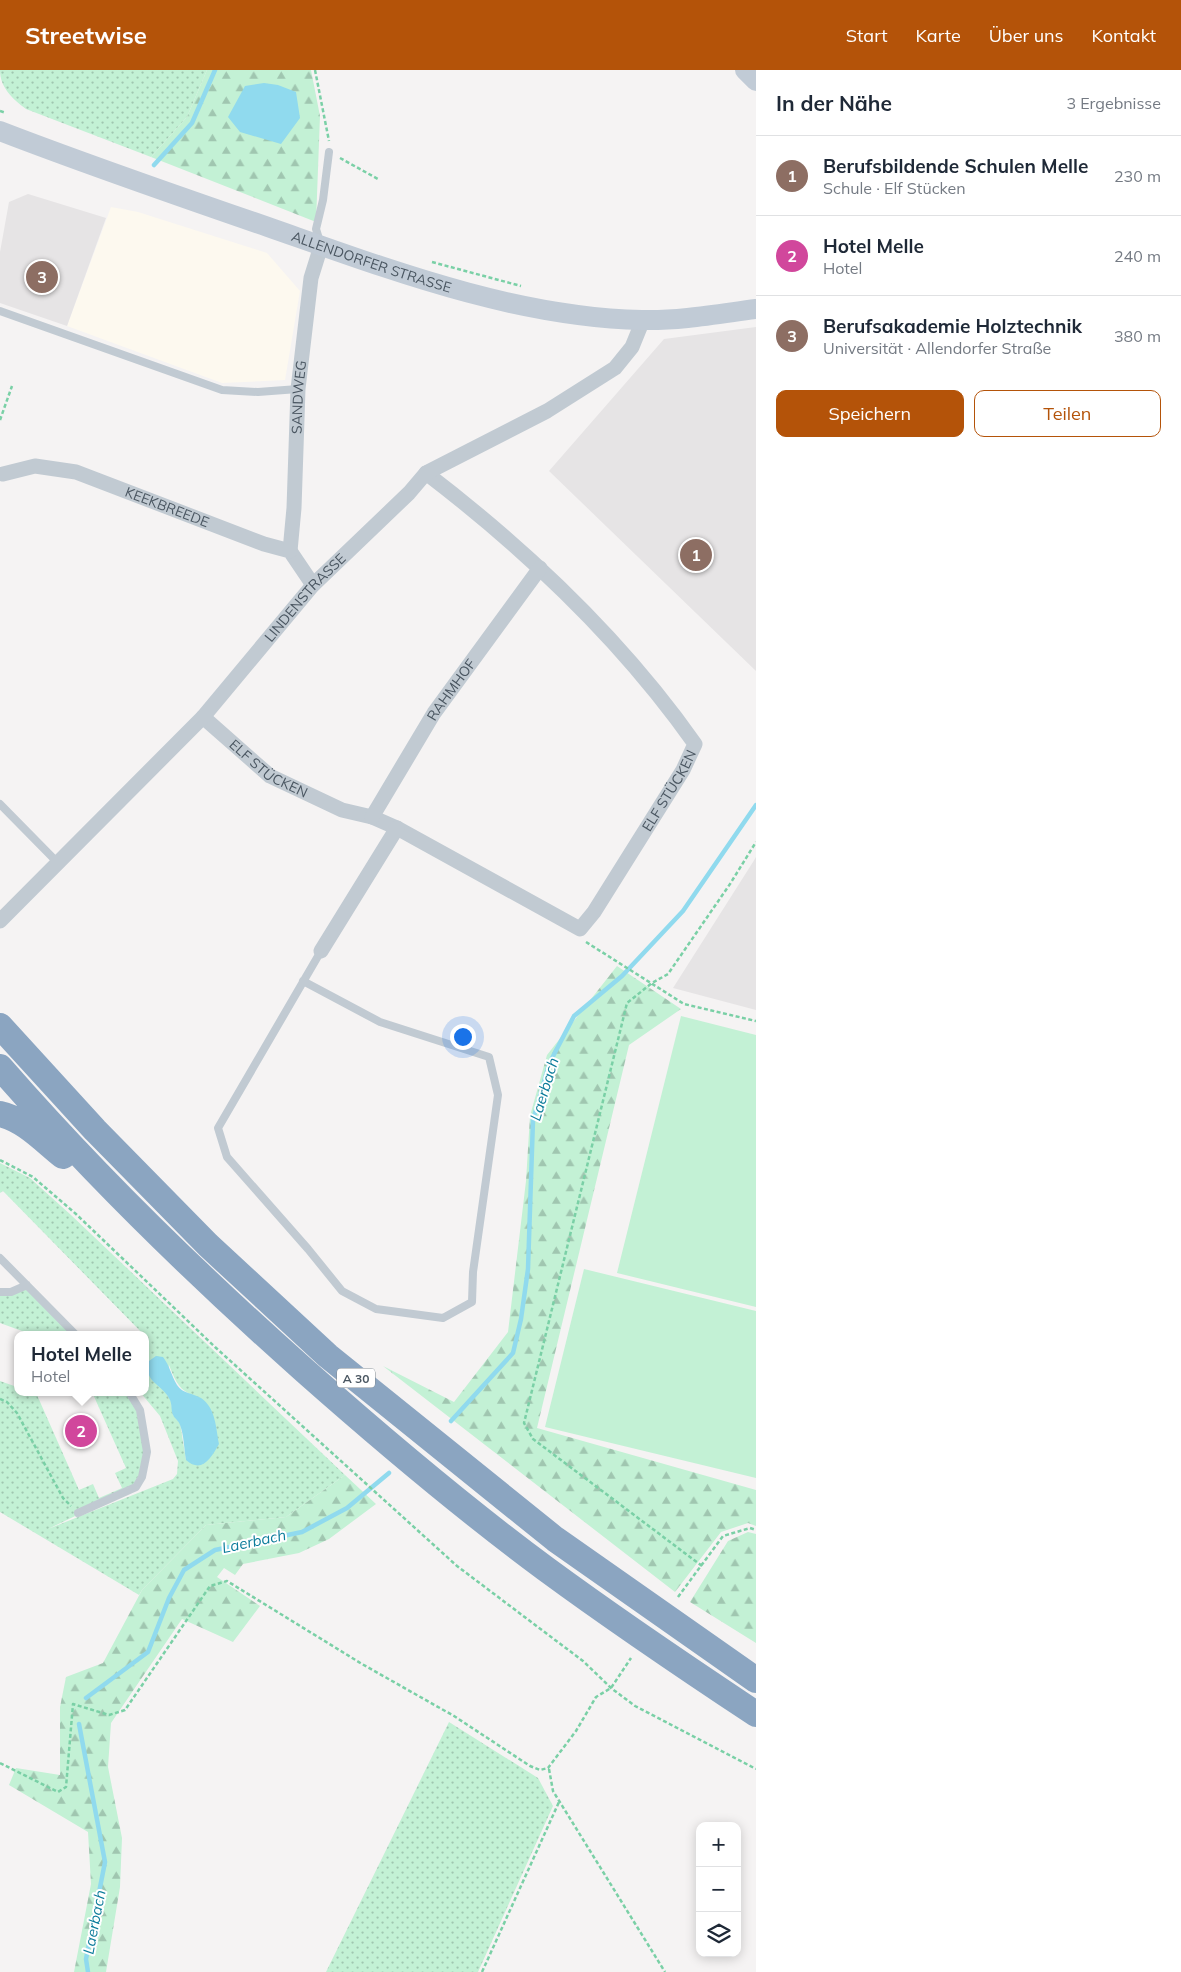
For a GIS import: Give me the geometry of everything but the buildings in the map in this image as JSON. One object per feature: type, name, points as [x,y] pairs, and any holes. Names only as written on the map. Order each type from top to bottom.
[{"type":"highway","name":"A 30","points":[[0,1026],[95,1130],[208,1245],[328,1356],[555,1539],[756,1680]]},
{"type":"highway","name":"A 30","points":[[0,1068],[146,1223],[249,1321],[355,1415],[448,1492],[545,1568],[685,1668],[756,1714]]},
{"type":"highway","points":[[0,1114],[8,1115],[26,1126],[146,1223]]},
{"type":"main road","points":[[745,70],[756,81]]},
{"type":"main road","name":"ALLENDORFER STRASSE","points":[[0,131],[76,160],[403,274],[502,301],[558,312],[643,320],[696,317],[756,309]]},
{"type":"street","name":"SANDWEG","points":[[290,551],[294,508],[298,389],[311,278],[321,246]]},
{"type":"street","name":"LINDENSTRASSE","points":[[0,921],[203,717],[313,585],[409,493],[426,473],[547,411],[615,368],[632,347],[643,320]]},
{"type":"street","name":"KEEKBREEDE","points":[[2,479],[35,466],[76,472],[264,544],[290,551]]},
{"type":"street","name":"ELF STÜCKEN","points":[[203,717],[270,776],[342,810],[372,817],[397,828],[580,929],[594,912],[683,770],[695,744],[667,704],[594,620],[540,568],[471,507],[426,473]]},
{"type":"street","points":[[290,551],[313,585]]},
{"type":"street","name":"RAHMHOF","points":[[372,817],[434,713],[540,568]]},
{"type":"street","points":[[321,951],[397,828]]},
{"type":"lane","points":[[321,246],[316,229],[323,200],[329,152]]},
{"type":"lane","points":[[0,311],[222,390],[258,392],[298,389]]},
{"type":"lane","points":[[0,804],[58,863]]},
{"type":"lane","points":[[302,981],[380,1022],[489,1057],[498,1095],[473,1272],[472,1302],[443,1318],[376,1309],[342,1291],[228,1157],[218,1128],[302,981],[321,951]]},
{"type":"lane","points":[[0,1258],[72,1331]]},
{"type":"lane","points":[[0,1292],[11,1292],[27,1284]]},
{"type":"lane","points":[[78,1512],[136,1487],[142,1477],[147,1452],[140,1410],[131,1396]]},
{"type":"path","points":[[315,70],[328,132],[329,152],[378,179]]},
{"type":"path","points":[[0,420],[12,386]]},
{"type":"path","points":[[702,1566],[533,1439],[524,1423],[627,1004],[652,983],[668,974],[724,893],[756,842]]},
{"type":"path","points":[[569,923],[576,936],[625,965],[684,1004],[756,1021]]},
{"type":"path","points":[[0,1160],[32,1176],[76,1214],[215,1347],[457,1566],[583,1661],[611,1688],[635,1706],[756,1769]]},
{"type":"path","points":[[0,1398],[7,1402],[17,1413],[63,1498],[78,1512]]},
{"type":"path","points":[[678,1597],[723,1536],[750,1528],[756,1530]]},
{"type":"path","points":[[0,1763],[58,1792],[66,1787],[73,1704],[108,1714],[125,1710],[210,1586],[227,1581],[362,1664],[454,1716],[530,1766],[540,1770],[548,1768],[576,1731],[596,1697],[611,1688],[631,1658]]},
{"type":"path","points":[[548,1768],[552,1791],[665,1972]]},
{"type":"path","points":[[482,1972],[559,1802]]},
{"type":"shaded area","points":[[28,194],[106,218],[67,326],[0,303],[0,252],[9,202]]},
{"type":"shaded area","points":[[111,207],[138,212],[267,253],[300,291],[285,380],[222,383],[67,326]]},
{"type":"shaded area","points":[[756,327],[756,671],[549,471],[664,339]]},
{"type":"shaded area","points":[[756,857],[756,1010],[673,988],[753,862]]},
{"type":"green space","points":[[0,70],[207,70],[187,117],[151,157],[26,109],[5,88]]},
{"type":"green space","points":[[207,70],[311,70],[320,116],[316,222],[151,157],[187,117]]},
{"type":"green space","points":[[617,966],[681,1009],[629,1045],[537,1428],[756,1490],[756,1526],[748,1523],[721,1532],[675,1592],[383,1366],[454,1402],[508,1332],[526,1181],[530,1116],[547,1055]]},
{"type":"green space","points":[[681,1016],[756,1035],[756,1307],[617,1273]]},
{"type":"green space","points":[[0,1163],[30,1178],[71,1215],[345,1475],[286,1517],[206,1525],[139,1595],[0,1512],[0,1381],[14,1386],[14,1396],[37,1396],[79,1490],[93,1484],[99,1498],[122,1488],[115,1473],[126,1468],[94,1396],[131,1396],[140,1410],[147,1452],[136,1487],[48,1529],[173,1479],[177,1474],[178,1461],[160,1416],[143,1396],[149,1396],[149,1331],[140,1331],[3,1191],[0,1193]],"holes":[[[169,1365],[174,1378],[190,1394],[186,1460],[180,1423],[173,1415],[171,1401],[164,1390]]]},
{"type":"green space","points":[[584,1269],[756,1311],[756,1478],[545,1427]]},
{"type":"green space","points":[[27,1285],[72,1331],[22,1331],[0,1323],[0,1292]]},
{"type":"green space","points":[[345,1475],[376,1504],[329,1539],[299,1553],[243,1564],[235,1575],[224,1568],[217,1577],[260,1606],[233,1642],[182,1619],[111,1723],[108,1767],[122,1838],[120,1887],[106,1972],[74,1972],[91,1884],[88,1832],[9,1785],[16,1768],[60,1775],[60,1707],[66,1677],[103,1663],[142,1590],[206,1525],[286,1517]]},
{"type":"green space","points":[[748,1532],[756,1534],[756,1643],[690,1602],[728,1541]]},
{"type":"green space","points":[[449,1722],[538,1778],[553,1806],[478,1972],[326,1972]]},
{"type":"water","points":[[264,83],[278,85],[296,92],[300,118],[281,144],[240,132],[228,117],[245,86]]},
{"type":"water","points":[[156,1356],[163,1357],[179,1388],[198,1396],[210,1407],[216,1425],[219,1444],[209,1459],[201,1465],[192,1464],[186,1460],[179,1422],[173,1415],[167,1394],[151,1379],[149,1361]]},
{"type":"waterway","points":[[154,165],[192,123],[215,70]]},
{"type":"waterway","name":"Laerbach","points":[[451,1421],[513,1353],[521,1319],[528,1269],[533,1120],[549,1064],[574,1016],[622,976],[683,911],[756,805]]},
{"type":"waterway","name":"Laerbach","points":[[86,1698],[148,1652],[169,1598],[184,1570],[215,1550],[302,1532],[347,1508],[389,1473]]},
{"type":"waterway","name":"Laerbach","points":[[79,1724],[105,1862],[86,1959],[88,1972]]},
{"type":"place","name":"Berufsakademie Holztechnik","points":[[42,277]]},
{"type":"place","name":"Berufsbildende Schulen Melle","points":[[696,555]]},
{"type":"place","name":"Hotel Melle","points":[[81,1431]]}]
